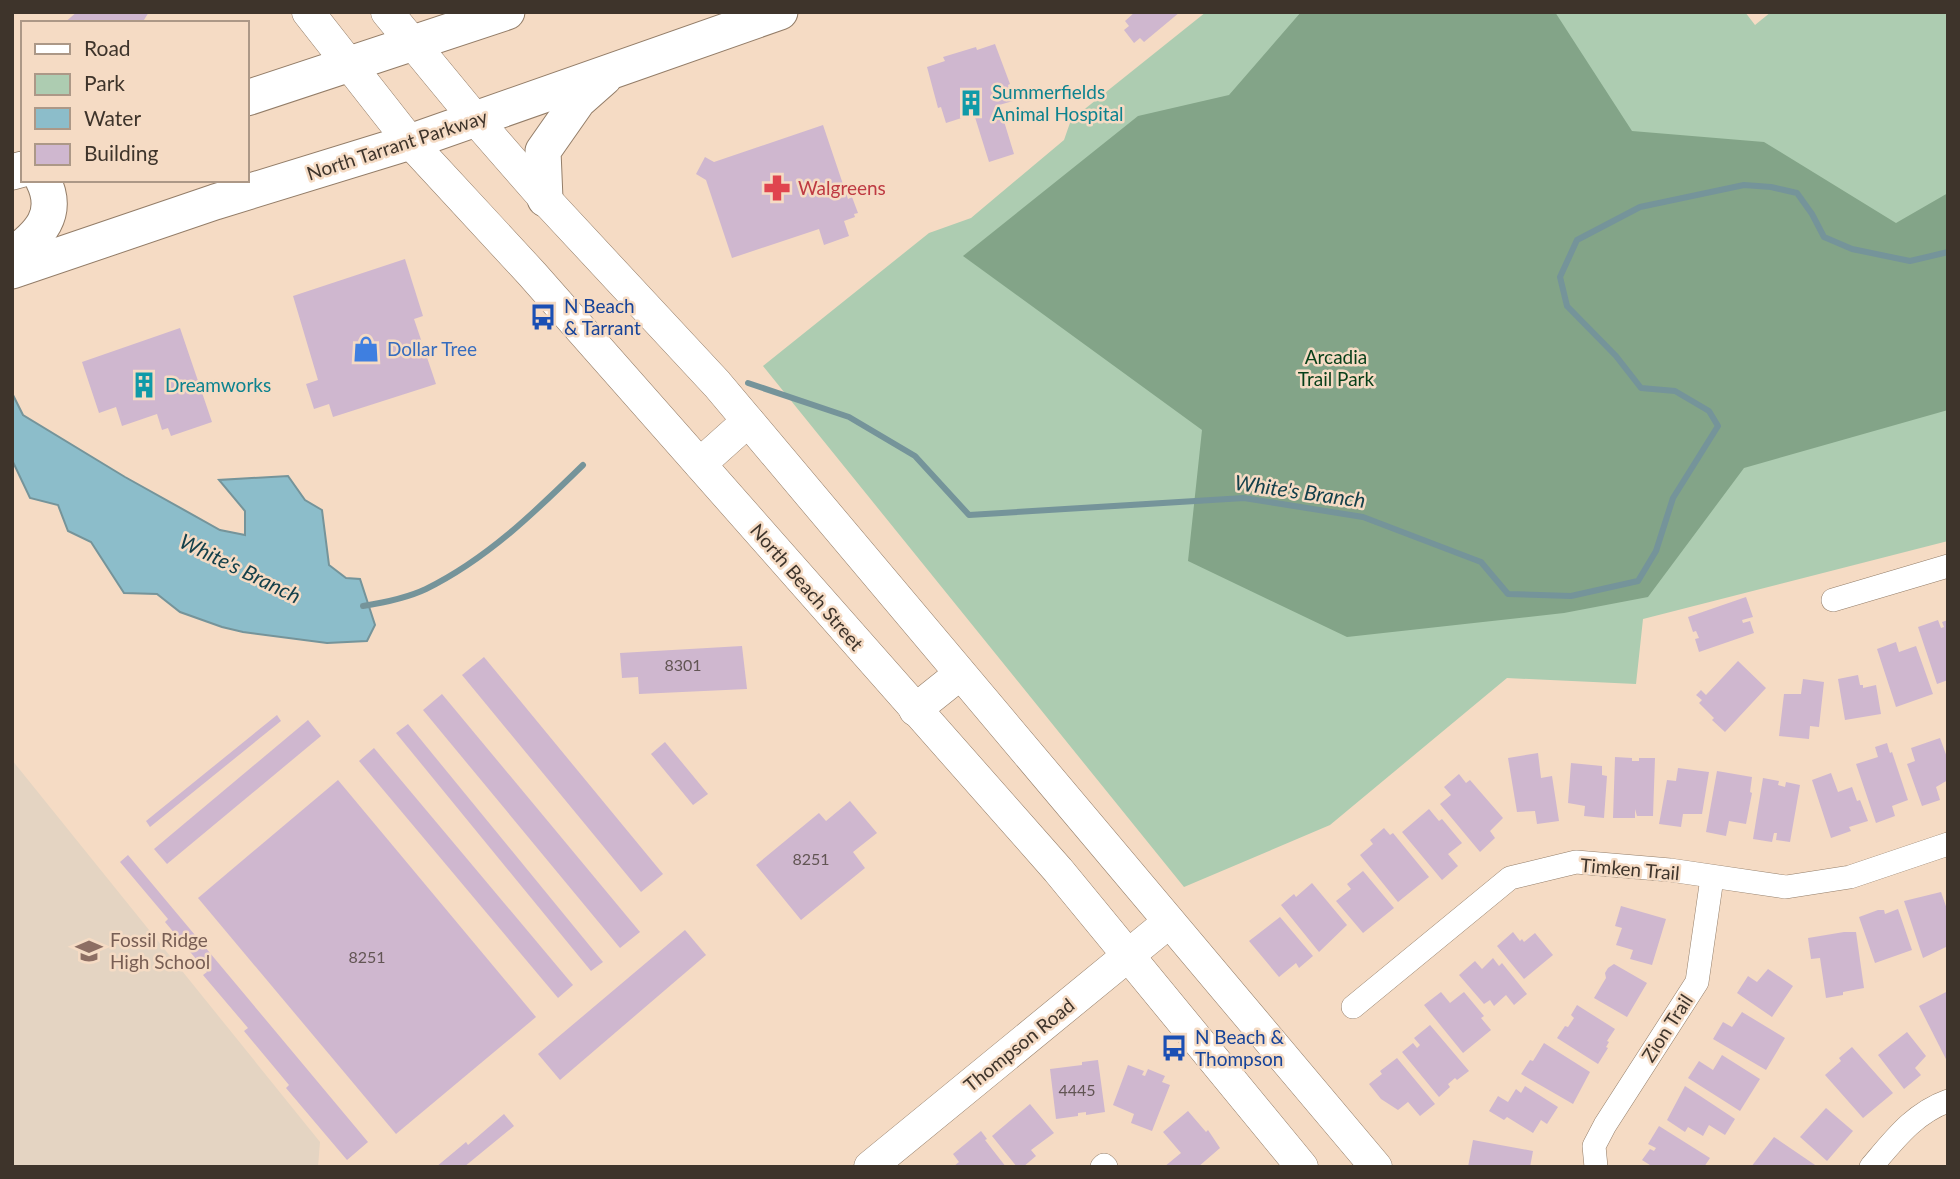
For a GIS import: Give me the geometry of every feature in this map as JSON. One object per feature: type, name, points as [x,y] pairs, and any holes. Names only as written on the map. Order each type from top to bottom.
[{"type":"main road","name":"North Beach Street","points":[[308,12],[410,142],[532,274],[1058,870],[1302,1167]]},
{"type":"main road","points":[[387,12],[545,199],[717,384],[1376,1167]]},
{"type":"main road","points":[[248,98],[507,12]]},
{"type":"main road","name":"North Tarrant Parkway","points":[[12,271],[215,202],[476,120],[780,12]]},
{"type":"main road","points":[[545,199],[543,151],[578,101],[611,72]]},
{"type":"main road","points":[[12,255],[25,246],[44,225],[50,212],[51,199],[44,182]]},
{"type":"main road","points":[[700,464],[748,421]]},
{"type":"main road","points":[[915,710],[960,674]]},
{"type":"main road","name":"Thompson Road","points":[[870,1167],[1169,922]]},
{"type":"street","points":[[1833,600],[1948,566]]},
{"type":"street","name":"Timken Trail","points":[[1353,1007],[1510,878],[1576,862],[1658,869],[1786,887],[1850,877],[1948,844]]},
{"type":"street","name":"Zion Trail","points":[[1596,1167],[1594,1146],[1605,1125],[1697,982],[1712,878]]},
{"type":"street","points":[[1871,1167],[1906,1126],[1931,1106],[1948,1101]]},
{"type":"shaded area","name":"Fossil Ridge High School","points":[[12,760],[320,1142],[318,1167],[12,1167]]},
{"type":"green space","name":"Arcadia Trail Park","points":[[1206,12],[1745,12],[1755,25],[1771,12],[1948,12],[1948,541],[1643,619],[1636,684],[1507,678],[1330,825],[1184,887],[763,366],[929,233],[971,218],[1064,140],[1071,120]]},
{"type":"green space","points":[[1301,12],[1555,12],[1632,131],[1764,142],[1896,223],[1948,193],[1948,410],[1744,468],[1648,597],[1564,613],[1347,637],[1188,561],[1202,430],[963,256],[1138,116],[1229,95]]},
{"type":"water","points":[[12,393],[23,415],[125,477],[220,530],[245,535],[245,511],[219,480],[288,476],[305,500],[322,510],[329,565],[346,578],[360,579],[375,625],[367,641],[327,643],[243,632],[180,612],[157,594],[124,593],[91,542],[68,531],[58,505],[30,498],[12,460]]},
{"type":"building","points":[[77,12],[149,12],[143,21],[66,21]]},
{"type":"building","points":[[1135,12],[1180,12],[1144,42],[1140,38],[1134,43],[1124,30],[1129,26],[1125,21]]},
{"type":"building","name":"Summerfields Animal Hospital","points":[[995,44],[1010,84],[1008,85],[1013,101],[999,105],[1014,154],[989,162],[974,114],[946,123],[941,107],[938,108],[927,67],[945,61],[943,57]]},
{"type":"building","name":"Walgreens","points":[[823,125],[848,199],[852,197],[858,213],[844,221],[849,236],[824,245],[819,229],[732,258],[706,180],[696,174],[705,157],[714,162]]},
{"type":"building","name":"Dollar Tree","points":[[405,259],[423,316],[414,319],[436,384],[333,417],[329,404],[314,409],[306,384],[318,380],[293,296]]},
{"type":"building","name":"Dreamworks","points":[[180,328],[212,422],[171,436],[168,428],[162,430],[157,414],[122,426],[116,407],[99,413],[82,362]]},
{"type":"building","points":[[1746,597],[1753,617],[1742,620],[1743,623],[1750,621],[1754,633],[1699,652],[1695,639],[1699,638],[1696,631],[1693,632],[1688,617]]},
{"type":"building","points":[[1938,620],[1941,628],[1944,627],[1942,622],[1948,620],[1948,680],[1937,684],[1918,627]]},
{"type":"building","points":[[1896,642],[1899,652],[1916,646],[1933,694],[1896,707],[1877,649]]},
{"type":"building","points":[[742,646],[747,689],[639,694],[638,677],[622,678],[620,653]]},
{"type":"building","points":[[484,657],[663,874],[641,892],[462,675]]},
{"type":"building","points":[[1738,661],[1766,688],[1725,732],[1712,720],[1714,718],[1699,703],[1702,700],[1696,695],[1701,690],[1706,695]]},
{"type":"building","points":[[1858,675],[1863,688],[1876,685],[1881,714],[1845,720],[1838,679]]},
{"type":"building","points":[[1803,679],[1824,682],[1819,727],[1810,726],[1809,739],[1779,736],[1784,694],[1801,694]]},
{"type":"building","points":[[442,694],[640,932],[620,948],[423,710]]},
{"type":"building","points":[[277,715],[281,721],[150,827],[146,821]]},
{"type":"building","points":[[308,720],[321,736],[167,864],[154,849]]},
{"type":"building","points":[[408,724],[603,962],[591,971],[396,733]]},
{"type":"building","points":[[1940,738],[1948,760],[1948,780],[1936,787],[1940,800],[1922,806],[1907,764],[1915,761],[1911,748]]},
{"type":"building","points":[[665,742],[708,794],[693,805],[651,754]]},
{"type":"building","points":[[1887,743],[1908,800],[1892,806],[1895,816],[1876,823],[1856,764],[1878,757],[1875,747]]},
{"type":"building","points":[[374,748],[573,985],[558,998],[359,761]]},
{"type":"building","points":[[1538,753],[1541,778],[1552,776],[1559,821],[1537,824],[1535,811],[1517,812],[1508,758]]},
{"type":"building","points":[[1615,757],[1632,758],[1632,761],[1655,758],[1653,816],[1637,816],[1635,809],[1635,818],[1613,818]]},
{"type":"building","points":[[1571,763],[1602,766],[1602,775],[1607,776],[1604,818],[1584,816],[1585,806],[1568,803]]},
{"type":"building","points":[[1678,768],[1709,772],[1702,814],[1683,814],[1681,827],[1659,824],[1667,780],[1676,781]]},
{"type":"building","points":[[1717,771],[1752,777],[1746,824],[1729,821],[1726,836],[1706,832]]},
{"type":"building","points":[[1831,773],[1838,792],[1852,787],[1868,821],[1849,827],[1851,831],[1831,838],[1812,780]]},
{"type":"building","points":[[1459,774],[1466,783],[1470,780],[1503,818],[1490,831],[1495,838],[1480,852],[1440,804],[1451,795],[1444,787]]},
{"type":"building","points":[[1763,778],[1779,781],[1778,785],[1785,787],[1786,782],[1800,785],[1790,842],[1776,840],[1777,833],[1774,833],[1772,842],[1753,839]]},
{"type":"building","points":[[338,780],[536,1017],[396,1134],[198,898]]},
{"type":"building","points":[[850,801],[877,833],[853,852],[865,868],[801,920],[756,865],[819,813],[826,821]]},
{"type":"building","points":[[1429,809],[1439,821],[1442,819],[1462,843],[1448,854],[1458,866],[1442,880],[1402,832]]},
{"type":"building","points":[[1384,828],[1390,835],[1393,833],[1429,877],[1398,902],[1360,855],[1373,844],[1370,840]]},
{"type":"building","points":[[128,855],[368,1142],[347,1160],[286,1088],[289,1085],[244,1031],[248,1028],[203,975],[207,972],[165,922],[168,919],[120,862]]},
{"type":"building","points":[[1363,871],[1394,908],[1363,933],[1336,901],[1351,889],[1347,884]]},
{"type":"building","points":[[1312,883],[1347,925],[1319,952],[1281,905],[1294,894],[1296,897]]},
{"type":"building","points":[[1941,892],[1948,912],[1948,946],[1923,958],[1904,901]]},
{"type":"building","points":[[1621,906],[1666,919],[1652,965],[1630,959],[1633,950],[1616,945],[1622,928],[1615,926]]},
{"type":"building","points":[[1898,909],[1912,950],[1875,963],[1859,917],[1878,910],[1884,910],[1885,914]]},
{"type":"building","points":[[1280,917],[1313,956],[1299,968],[1296,963],[1279,977],[1249,941]]},
{"type":"building","points":[[685,930],[706,955],[560,1080],[538,1054]]},
{"type":"building","points":[[1513,932],[1524,942],[1535,933],[1553,955],[1524,979],[1497,946]]},
{"type":"building","points":[[1856,932],[1864,988],[1826,998],[1820,958],[1811,959],[1808,938]]},
{"type":"building","points":[[1493,958],[1499,966],[1502,963],[1527,994],[1514,1005],[1506,995],[1494,1006],[1490,1000],[1484,1004],[1459,975],[1475,961],[1482,969]]},
{"type":"building","points":[[1614,964],[1647,983],[1627,1017],[1594,998],[1606,978],[1605,973]]},
{"type":"building","points":[[1768,969],[1793,986],[1772,1017],[1737,993],[1748,976],[1757,982]]},
{"type":"building","points":[[1948,991],[1948,1063],[1919,1006]]},
{"type":"building","points":[[1441,992],[1450,1003],[1464,992],[1484,1016],[1481,1018],[1491,1030],[1463,1053],[1424,1005]]},
{"type":"building","points":[[1577,1005],[1615,1029],[1598,1064],[1557,1038],[1574,1018],[1571,1015]]},
{"type":"building","points":[[1742,1012],[1785,1038],[1766,1070],[1713,1039],[1723,1022],[1732,1027]]},
{"type":"building","points":[[1430,1025],[1469,1071],[1448,1084],[1450,1087],[1439,1097],[1402,1052],[1413,1043],[1417,1048],[1420,1045],[1414,1038]]},
{"type":"building","points":[[1907,1032],[1926,1056],[1915,1068],[1921,1075],[1904,1089],[1878,1055]]},
{"type":"building","points":[[1544,1043],[1590,1072],[1573,1104],[1521,1074]]},
{"type":"building","points":[[1852,1047],[1893,1093],[1863,1118],[1825,1075]]},
{"type":"building","points":[[1722,1055],[1760,1079],[1740,1111],[1688,1078],[1699,1061],[1713,1070]]},
{"type":"building","points":[[1397,1058],[1435,1104],[1420,1116],[1408,1102],[1398,1110],[1381,1099],[1369,1084]]},
{"type":"building","points":[[1098,1060],[1105,1112],[1086,1115],[1086,1112],[1078,1113],[1078,1116],[1056,1119],[1050,1069]]},
{"type":"building","points":[[1128,1065],[1144,1071],[1142,1075],[1145,1076],[1148,1069],[1165,1076],[1162,1082],[1170,1085],[1152,1131],[1131,1123],[1134,1114],[1113,1105]]},
{"type":"building","points":[[1525,1086],[1558,1107],[1547,1124],[1541,1120],[1533,1133],[1507,1117],[1504,1120],[1489,1111],[1498,1096],[1508,1102],[1516,1089],[1521,1093]]},
{"type":"building","points":[[1685,1086],[1735,1119],[1725,1135],[1709,1125],[1703,1136],[1688,1127],[1685,1132],[1667,1120]]},
{"type":"building","points":[[1030,1104],[1054,1133],[1031,1150],[1036,1156],[1023,1167],[1017,1167],[992,1136]]},
{"type":"building","points":[[1826,1108],[1853,1131],[1827,1161],[1800,1137]]},
{"type":"building","points":[[1188,1111],[1206,1132],[1208,1130],[1220,1148],[1198,1167],[1164,1167],[1181,1153],[1163,1132]]},
{"type":"building","points":[[504,1114],[514,1126],[464,1167],[436,1167],[466,1142],[468,1145]]},
{"type":"building","points":[[1659,1126],[1710,1158],[1704,1167],[1653,1167],[1642,1160],[1650,1149],[1654,1151],[1656,1148],[1648,1144]]},
{"type":"building","points":[[981,1131],[1006,1167],[953,1167],[959,1162],[953,1154]]},
{"type":"building","points":[[1774,1137],[1818,1167],[1751,1167]]},
{"type":"building","points":[[1473,1140],[1533,1151],[1530,1167],[1468,1167]]},
{"type":"waterway","name":"White's Branch","points":[[748,383],[849,417],[915,456],[969,515],[1244,498],[1363,517],[1481,562],[1508,594],[1571,596],[1638,581],[1656,551],[1673,498],[1718,426],[1709,411],[1675,391],[1641,388],[1616,356],[1567,306],[1560,277],[1577,240],[1640,207],[1744,185],[1797,193],[1824,237],[1852,249],[1910,261],[1948,252]]},
{"type":"waterway","name":"White's Branch","points":[[363,606],[419,592],[470,564],[528,517],[583,465]]},
{"type":"place","name":"Summerfields Animal Hospital","points":[[971,103]]},
{"type":"place","name":"Walgreens","points":[[777,188]]},
{"type":"place","name":"N Beach & Tarrant","points":[[543,317]]},
{"type":"place","name":"Dollar Tree","points":[[366,349]]},
{"type":"place","name":"Dreamworks","points":[[144,385]]},
{"type":"place","name":"Fossil Ridge High School","points":[[89,951]]},
{"type":"place","name":"N Beach & Thompson","points":[[1174,1048]]}]
